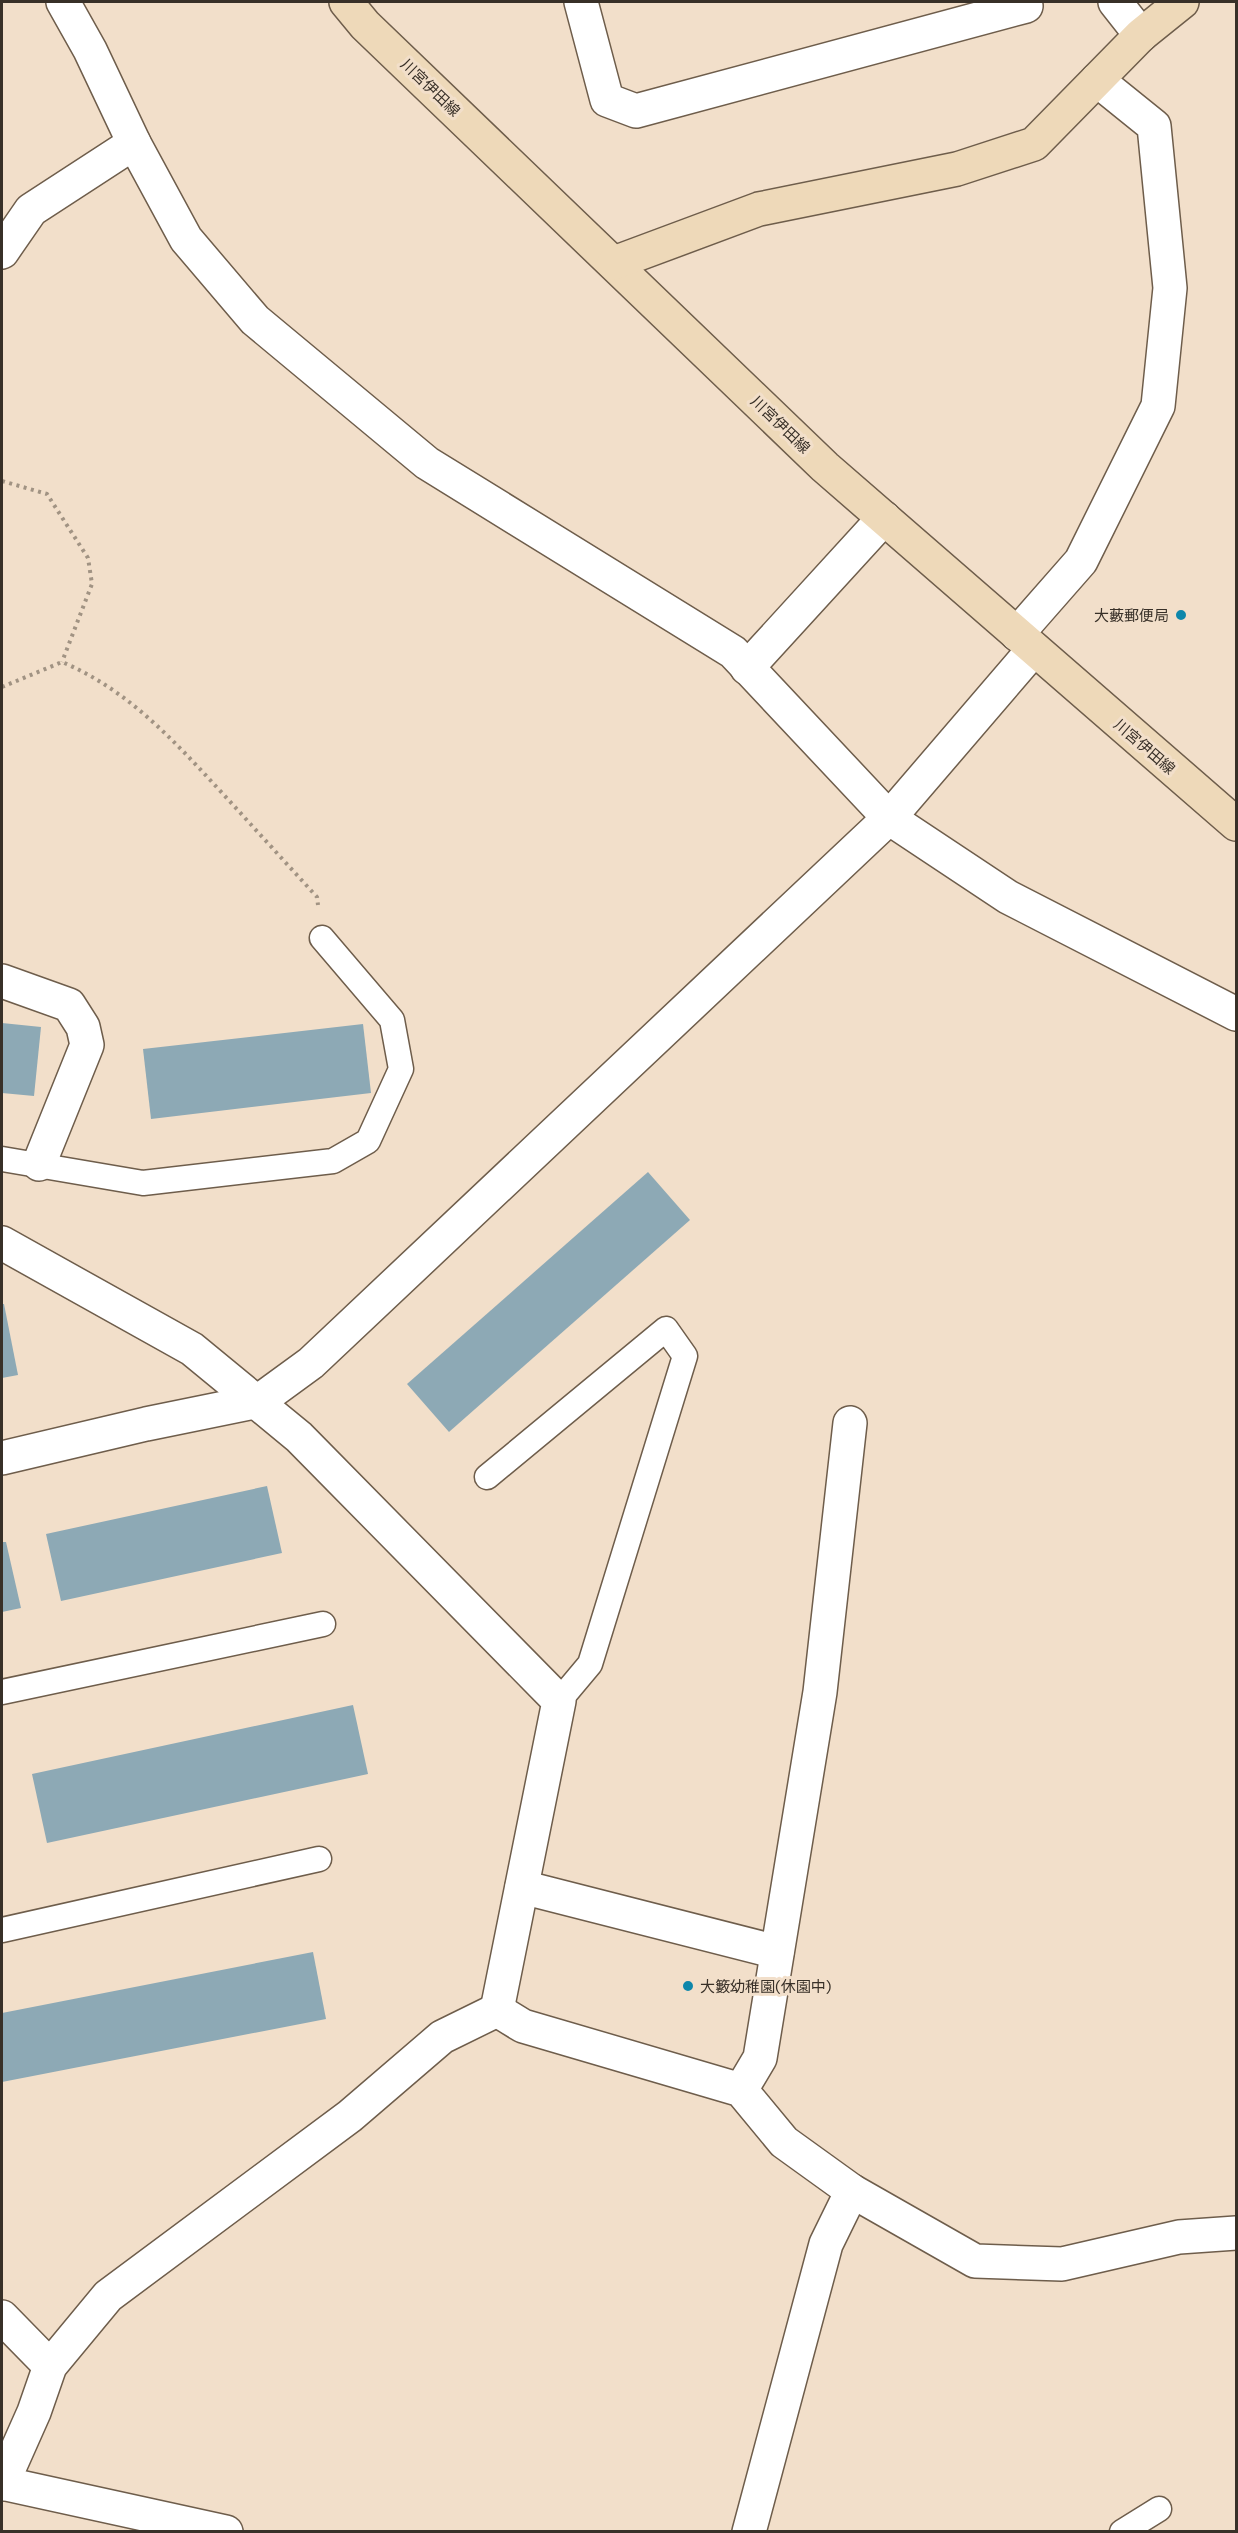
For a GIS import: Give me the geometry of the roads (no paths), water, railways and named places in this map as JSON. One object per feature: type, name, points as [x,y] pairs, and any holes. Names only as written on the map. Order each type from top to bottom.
[{"type":"main road","name":"川宮伊田線","points":[[346,2],[365,25],[825,467],[1025,642],[1234,816]]},
{"type":"main road","points":[[614,263],[759,209],[957,169],[1034,144],[1141,35],[1182,2]]},
{"type":"street","points":[[63,2],[90,50],[134,143],[186,239],[255,320],[427,464],[733,652],[889,818],[1008,897],[1236,1014]]},
{"type":"street","points":[[581,2],[607,100],[636,111],[1026,6]]},
{"type":"street","points":[[1115,2],[1141,35]]},
{"type":"street","points":[[2,1458],[146,1424],[259,1401],[311,1363],[889,818],[1025,642],[1081,561],[1158,406],[1170,288],[1154,126],[1097,80]]},
{"type":"street","points":[[2,252],[31,210],[134,143]]},
{"type":"street","points":[[747,668],[884,518]]},
{"type":"street","points":[[2,981],[69,1005],[83,1027],[87,1045],[39,1164]]},
{"type":"street","points":[[2,1243],[192,1349],[259,1401],[299,1437],[559,1701],[497,2010]]},
{"type":"street","points":[[741,2090],[760,2058],[820,1692],[850,1423]]},
{"type":"street","points":[[522,1887],[777,1952]]},
{"type":"street","points":[[497,2010],[524,2026],[741,2090],[784,2142],[852,2191],[975,2261],[1062,2264],[1179,2237],[1236,2233]]},
{"type":"street","points":[[226,2532],[2,2484],[34,2412],[50,2366],[108,2295],[350,2116],[442,2037],[497,2010]]},
{"type":"street","points":[[749,2532],[826,2244],[852,2191]]},
{"type":"street","points":[[2,2317],[50,2366]]},
{"type":"lane","points":[[2,1159],[143,1183],[333,1161],[368,1141],[401,1069],[392,1020],[322,938]]},
{"type":"lane","points":[[487,1477],[666,1329],[685,1356],[590,1664],[559,1701]]},
{"type":"lane","points":[[2,1692],[323,1624]]},
{"type":"lane","points":[[2,1930],[319,1859]]},
{"type":"lane","points":[[1122,2532],[1159,2509]]},
{"type":"place","name":"大藪郵便局","points":[[1181,615]]},
{"type":"place","name":"大籔幼稚園(休園中)","points":[[688,1986]]}]
